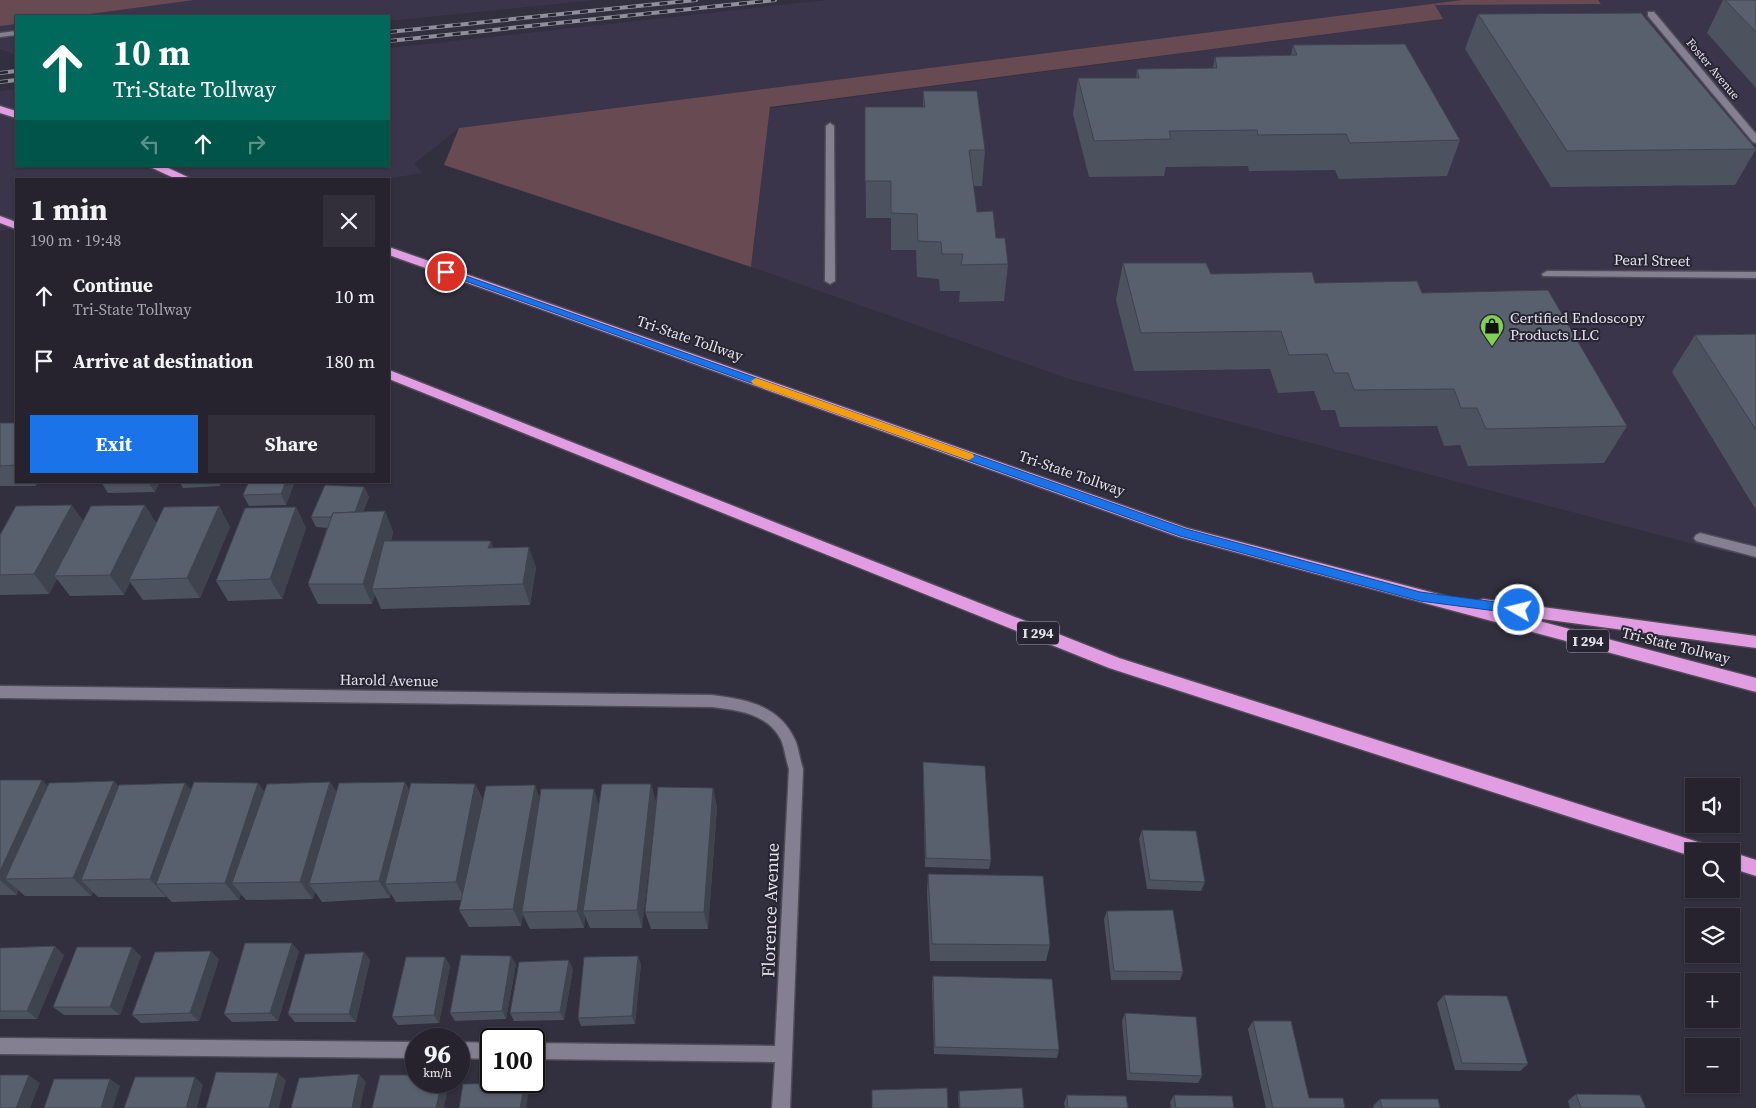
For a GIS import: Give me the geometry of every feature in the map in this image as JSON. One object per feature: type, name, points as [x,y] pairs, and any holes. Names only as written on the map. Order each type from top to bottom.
[{"type":"highway","points":[[0,109],[15,115]]},
{"type":"highway","points":[[157,167],[184,178]]},
{"type":"highway","points":[[0,219],[15,226]]},
{"type":"highway","name":"Tri-State Tollway","points":[[390,251],[1184,533],[1756,685]]},
{"type":"highway","name":"I 294","points":[[390,374],[1115,663],[1685,846]]},
{"type":"highway","points":[[1420,596],[1756,642]]},
{"type":"highway","points":[[1740,863],[1756,868]]},
{"type":"street","name":"Foster Avenue","points":[[1651,14],[1756,140]]},
{"type":"street","points":[[0,35],[15,33]]},
{"type":"street","points":[[830,126],[830,281]]},
{"type":"street","name":"Pearl Street","points":[[1547,274],[1756,276]]},
{"type":"street","points":[[1700,538],[1756,552]]},
{"type":"street","name":"Harold Avenue","points":[[0,692],[712,701],[748,706],[774,720]]},
{"type":"street","name":"Florence Avenue","points":[[774,720],[789,741],[796,769],[782,1108]]},
{"type":"street","points":[[0,1046],[405,1050]]},
{"type":"street","points":[[545,1051],[784,1054]]},
{"type":"shaded area","points":[[0,0],[596,0],[390,21],[390,15],[15,15],[15,55],[0,49]]},
{"type":"shaded area","points":[[0,0],[194,0],[82,15],[15,15],[15,24],[0,26]]},
{"type":"shaded area","points":[[827,0],[1462,0],[459,128],[414,164],[423,173],[390,178],[15,178],[15,229],[0,231],[0,91],[15,89],[15,167],[390,167],[390,48]]},
{"type":"shaded area","points":[[1462,0],[1598,0],[1601,4],[1435,5],[1443,19],[770,107],[751,267],[444,165],[459,128]]},
{"type":"shaded area","points":[[1598,0],[1756,0],[1756,558],[1704,547],[1069,379],[751,267],[770,108],[1443,19],[1434,5],[1600,4]]},
{"type":"building","points":[[1725,0],[1756,0],[1756,32]]},
{"type":"building","points":[[1641,13],[1756,149],[1567,151],[1478,14]]},
{"type":"building","points":[[1405,44],[1460,140],[1350,143],[1346,134],[1258,135],[1257,130],[1169,131],[1171,139],[1094,141],[1078,78],[1139,78],[1137,69],[1217,68],[1215,57],[1297,55],[1293,45]]},
{"type":"building","points":[[923,91],[977,91],[985,150],[969,150],[977,212],[993,211],[996,238],[1005,238],[1008,264],[961,265],[963,254],[942,254],[941,242],[918,241],[917,214],[891,213],[891,181],[865,181],[865,107],[925,107]]},
{"type":"building","points":[[1123,263],[1206,263],[1211,274],[1312,272],[1315,283],[1417,281],[1422,293],[1548,290],[1627,426],[1486,429],[1477,408],[1461,408],[1454,389],[1354,390],[1348,373],[1334,373],[1327,354],[1289,355],[1281,331],[1141,333]]},
{"type":"building","points":[[1756,334],[1756,430],[1695,335]]},
{"type":"building","points":[[0,423],[15,423],[15,465],[0,466]]},
{"type":"building","points":[[248,483],[285,483],[281,494],[243,495]]},
{"type":"building","points":[[325,485],[364,487],[355,512],[333,513],[331,517],[311,517]]},
{"type":"building","points":[[72,505],[34,574],[0,575],[0,535],[16,506]]},
{"type":"building","points":[[145,505],[110,575],[54,576],[91,506]]},
{"type":"building","points":[[219,506],[187,578],[129,580],[164,507]]},
{"type":"building","points":[[296,507],[270,579],[216,581],[245,508]]},
{"type":"building","points":[[385,511],[363,584],[308,584],[333,513]]},
{"type":"building","points":[[384,541],[491,541],[488,548],[529,547],[523,584],[372,589]]},
{"type":"building","points":[[923,762],[985,766],[991,860],[926,858]]},
{"type":"building","points":[[0,780],[42,780],[0,871]]},
{"type":"building","points":[[114,781],[73,878],[5,879],[49,783]]},
{"type":"building","points":[[194,782],[258,783],[225,883],[156,884]]},
{"type":"building","points":[[330,782],[300,882],[232,883],[267,784]]},
{"type":"building","points":[[405,782],[379,881],[309,884],[339,783]]},
{"type":"building","points":[[185,783],[150,879],[81,880],[119,785]]},
{"type":"building","points":[[411,783],[475,784],[456,882],[385,884]]},
{"type":"building","points":[[602,784],[651,784],[637,910],[583,911]]},
{"type":"building","points":[[535,785],[513,909],[459,910],[486,786]]},
{"type":"building","points":[[658,787],[713,788],[704,912],[645,912]]},
{"type":"building","points":[[541,789],[594,789],[577,911],[522,912]]},
{"type":"building","points":[[1142,830],[1196,831],[1205,882],[1150,880]]},
{"type":"building","points":[[928,874],[1043,876],[1050,945],[932,944]]},
{"type":"building","points":[[1173,910],[1183,972],[1114,971],[1107,911]]},
{"type":"building","points":[[245,943],[292,943],[270,1013],[224,1014]]},
{"type":"building","points":[[55,946],[27,1011],[0,1011],[0,948]]},
{"type":"building","points":[[77,947],[132,947],[110,1007],[53,1007]]},
{"type":"building","points":[[211,951],[190,1013],[132,1015],[155,952]]},
{"type":"building","points":[[364,952],[349,1014],[288,1014],[305,954]]},
{"type":"building","points":[[461,955],[511,956],[502,1011],[450,1013]]},
{"type":"building","points":[[638,956],[632,1016],[578,1018],[584,957]]},
{"type":"building","points":[[406,957],[445,957],[434,1015],[392,1017]]},
{"type":"building","points":[[569,960],[560,1012],[510,1013],[519,962]]},
{"type":"building","points":[[933,976],[1052,979],[1059,1050],[935,1047]]},
{"type":"building","points":[[1444,995],[1507,996],[1528,1064],[1462,1063]]},
{"type":"building","points":[[1125,1013],[1196,1017],[1202,1076],[1130,1073]]},
{"type":"building","points":[[1253,1021],[1291,1021],[1309,1098],[1343,1098],[1345,1108],[1273,1108]]},
{"type":"building","points":[[216,1072],[278,1073],[269,1108],[206,1108]]},
{"type":"building","points":[[359,1074],[352,1108],[291,1108],[299,1078]]},
{"type":"building","points":[[0,1075],[29,1075],[16,1108],[0,1108]]},
{"type":"building","points":[[380,1075],[405,1075],[405,1093],[439,1093],[436,1108],[372,1108]]},
{"type":"building","points":[[135,1077],[195,1077],[186,1108],[124,1108]]},
{"type":"building","points":[[54,1079],[110,1079],[101,1108],[44,1108]]},
{"type":"building","points":[[470,1084],[480,1084],[480,1093],[523,1093],[520,1108],[459,1108],[462,1093],[470,1093]]},
{"type":"building","points":[[947,1088],[948,1108],[872,1108],[872,1090]]},
{"type":"building","points":[[1022,1088],[1024,1108],[960,1108],[959,1091]]},
{"type":"building","points":[[1576,1094],[1640,1095],[1646,1108],[1581,1108]]},
{"type":"building","points":[[1067,1095],[1126,1096],[1128,1108],[1068,1108]]},
{"type":"building","points":[[1174,1095],[1232,1096],[1234,1108],[1176,1108]]},
{"type":"building","points":[[1380,1099],[1438,1099],[1440,1108],[1382,1108]]},
{"type":"railway","points":[[390,32],[696,0]]},
{"type":"railway","points":[[390,41],[775,0]]},
{"type":"railway","points":[[0,73],[15,71]]},
{"type":"railway","points":[[0,82],[15,80]]},
{"type":"slow traffic","points":[[756,381],[969,457]]},
{"type":"place","name":"Certified Endoscopy Products LLC","points":[[1492,347]]},
{"type":"route","points":[[446,272],[1184,533],[1420,596],[1519,610]]}]
